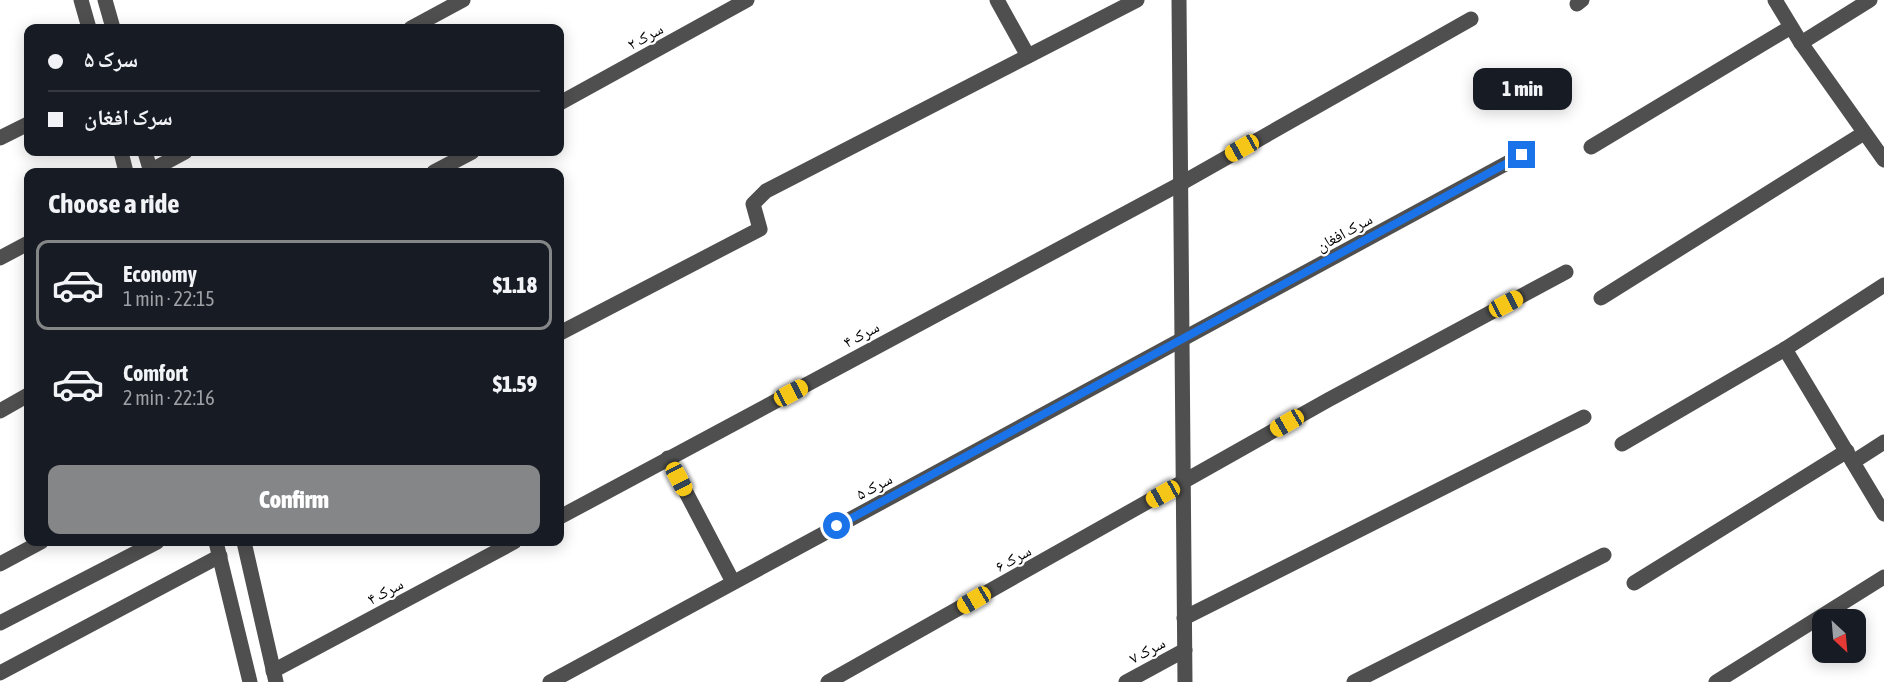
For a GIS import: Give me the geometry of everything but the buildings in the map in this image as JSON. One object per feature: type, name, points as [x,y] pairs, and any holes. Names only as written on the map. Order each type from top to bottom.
[{"type":"street","points":[[81,0],[88,24]]},
{"type":"street","points":[[105,0],[112,24]]},
{"type":"street","points":[[418,24],[463,0]]},
{"type":"street","name":"سرک ۲","points":[[564,101],[747,0]]},
{"type":"street","points":[[998,0],[1028,56]]},
{"type":"street","points":[[564,331],[760,229],[753,204],[765,191],[1137,0]]},
{"type":"street","points":[[1179,0],[1184,340],[1185,682]]},
{"type":"street","points":[[1775,0],[1801,43],[1864,133],[1882,154]]},
{"type":"street","points":[[1801,43],[1870,0]]},
{"type":"street","name":"سرک ۴","points":[[564,515],[1180,184],[1471,19]]},
{"type":"street","points":[[1592,147],[1791,27]]},
{"type":"street","points":[[0,138],[24,126]]},
{"type":"street","points":[[1601,298],[1864,133]]},
{"type":"street","name":"سرک افغان","points":[[1184,340],[1522,155]]},
{"type":"street","points":[[158,168],[178,156]]},
{"type":"street","points":[[442,168],[464,156]]},
{"type":"street","points":[[0,258],[24,245]]},
{"type":"street","name":"سرک ۶","points":[[828,682],[1328,399],[1566,272]]},
{"type":"street","points":[[1622,444],[1785,349],[1884,285]]},
{"type":"street","name":"سرک ۵","points":[[550,682],[1184,340]]},
{"type":"street","points":[[1785,349],[1884,514]]},
{"type":"street","points":[[0,411],[24,397]]},
{"type":"street","points":[[1184,618],[1584,417]]},
{"type":"street","points":[[1634,583],[1850,456],[1884,442]]},
{"type":"street","points":[[668,458],[733,582]]},
{"type":"street","points":[[0,564],[34,546]]},
{"type":"street","points":[[0,623],[149,546]]},
{"type":"street","points":[[245,546],[274,677]]},
{"type":"street","name":"سرک ۴","points":[[274,677],[507,546]]},
{"type":"street","points":[[0,673],[218,549],[249,682]]},
{"type":"street","points":[[1354,682],[1604,555]]},
{"type":"street","points":[[1716,682],[1884,577]]},
{"type":"street","name":"سرک ۷","points":[[1126,682],[1185,650]]},
{"type":"route","points":[[837,526],[1522,155]]}]
